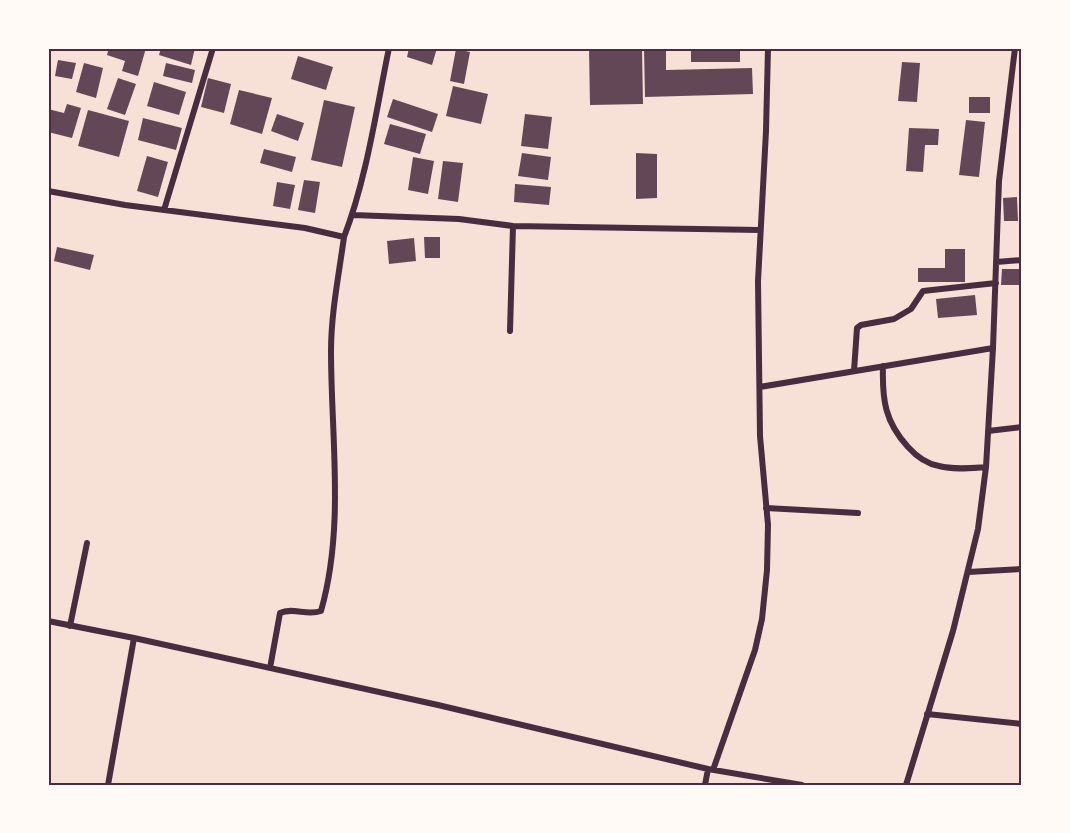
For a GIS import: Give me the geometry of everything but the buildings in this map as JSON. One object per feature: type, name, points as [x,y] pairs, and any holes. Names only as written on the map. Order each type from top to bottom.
[{"type":"street","points":[[164,210],[213,48]]},
{"type":"street","points":[[270,668],[280,613],[287,610],[315,614],[321,611],[324,600],[332,550],[336,482],[331,347],[335,302],[344,237],[353,215],[389,48]]},
{"type":"street","points":[[705,785],[749,672],[762,619],[767,570],[766,508],[760,436],[758,281],[768,48]]},
{"type":"street","points":[[906,785],[953,631],[978,530],[986,467],[999,181],[1015,48]]},
{"type":"street","points":[[48,191],[164,210],[305,228],[344,237]]},
{"type":"street","points":[[353,215],[459,219],[513,226],[760,230]]},
{"type":"street","points":[[510,331],[513,226]]},
{"type":"street","points":[[996,262],[1022,260]]},
{"type":"street","points":[[854,371],[856,328],[894,319],[911,309],[923,291],[996,283]]},
{"type":"street","points":[[760,387],[993,348]]},
{"type":"street","points":[[883,366],[888,418],[893,429],[914,454],[924,461],[939,466],[967,469],[986,467]]},
{"type":"street","points":[[988,431],[1022,426]]},
{"type":"street","points":[[766,508],[858,513]]},
{"type":"street","points":[[70,626],[87,543]]},
{"type":"street","points":[[968,572],[1022,569]]},
{"type":"street","points":[[48,621],[270,668],[711,769],[802,785]]},
{"type":"street","points":[[108,785],[134,638]]},
{"type":"street","points":[[927,714],[1022,724]]}]
